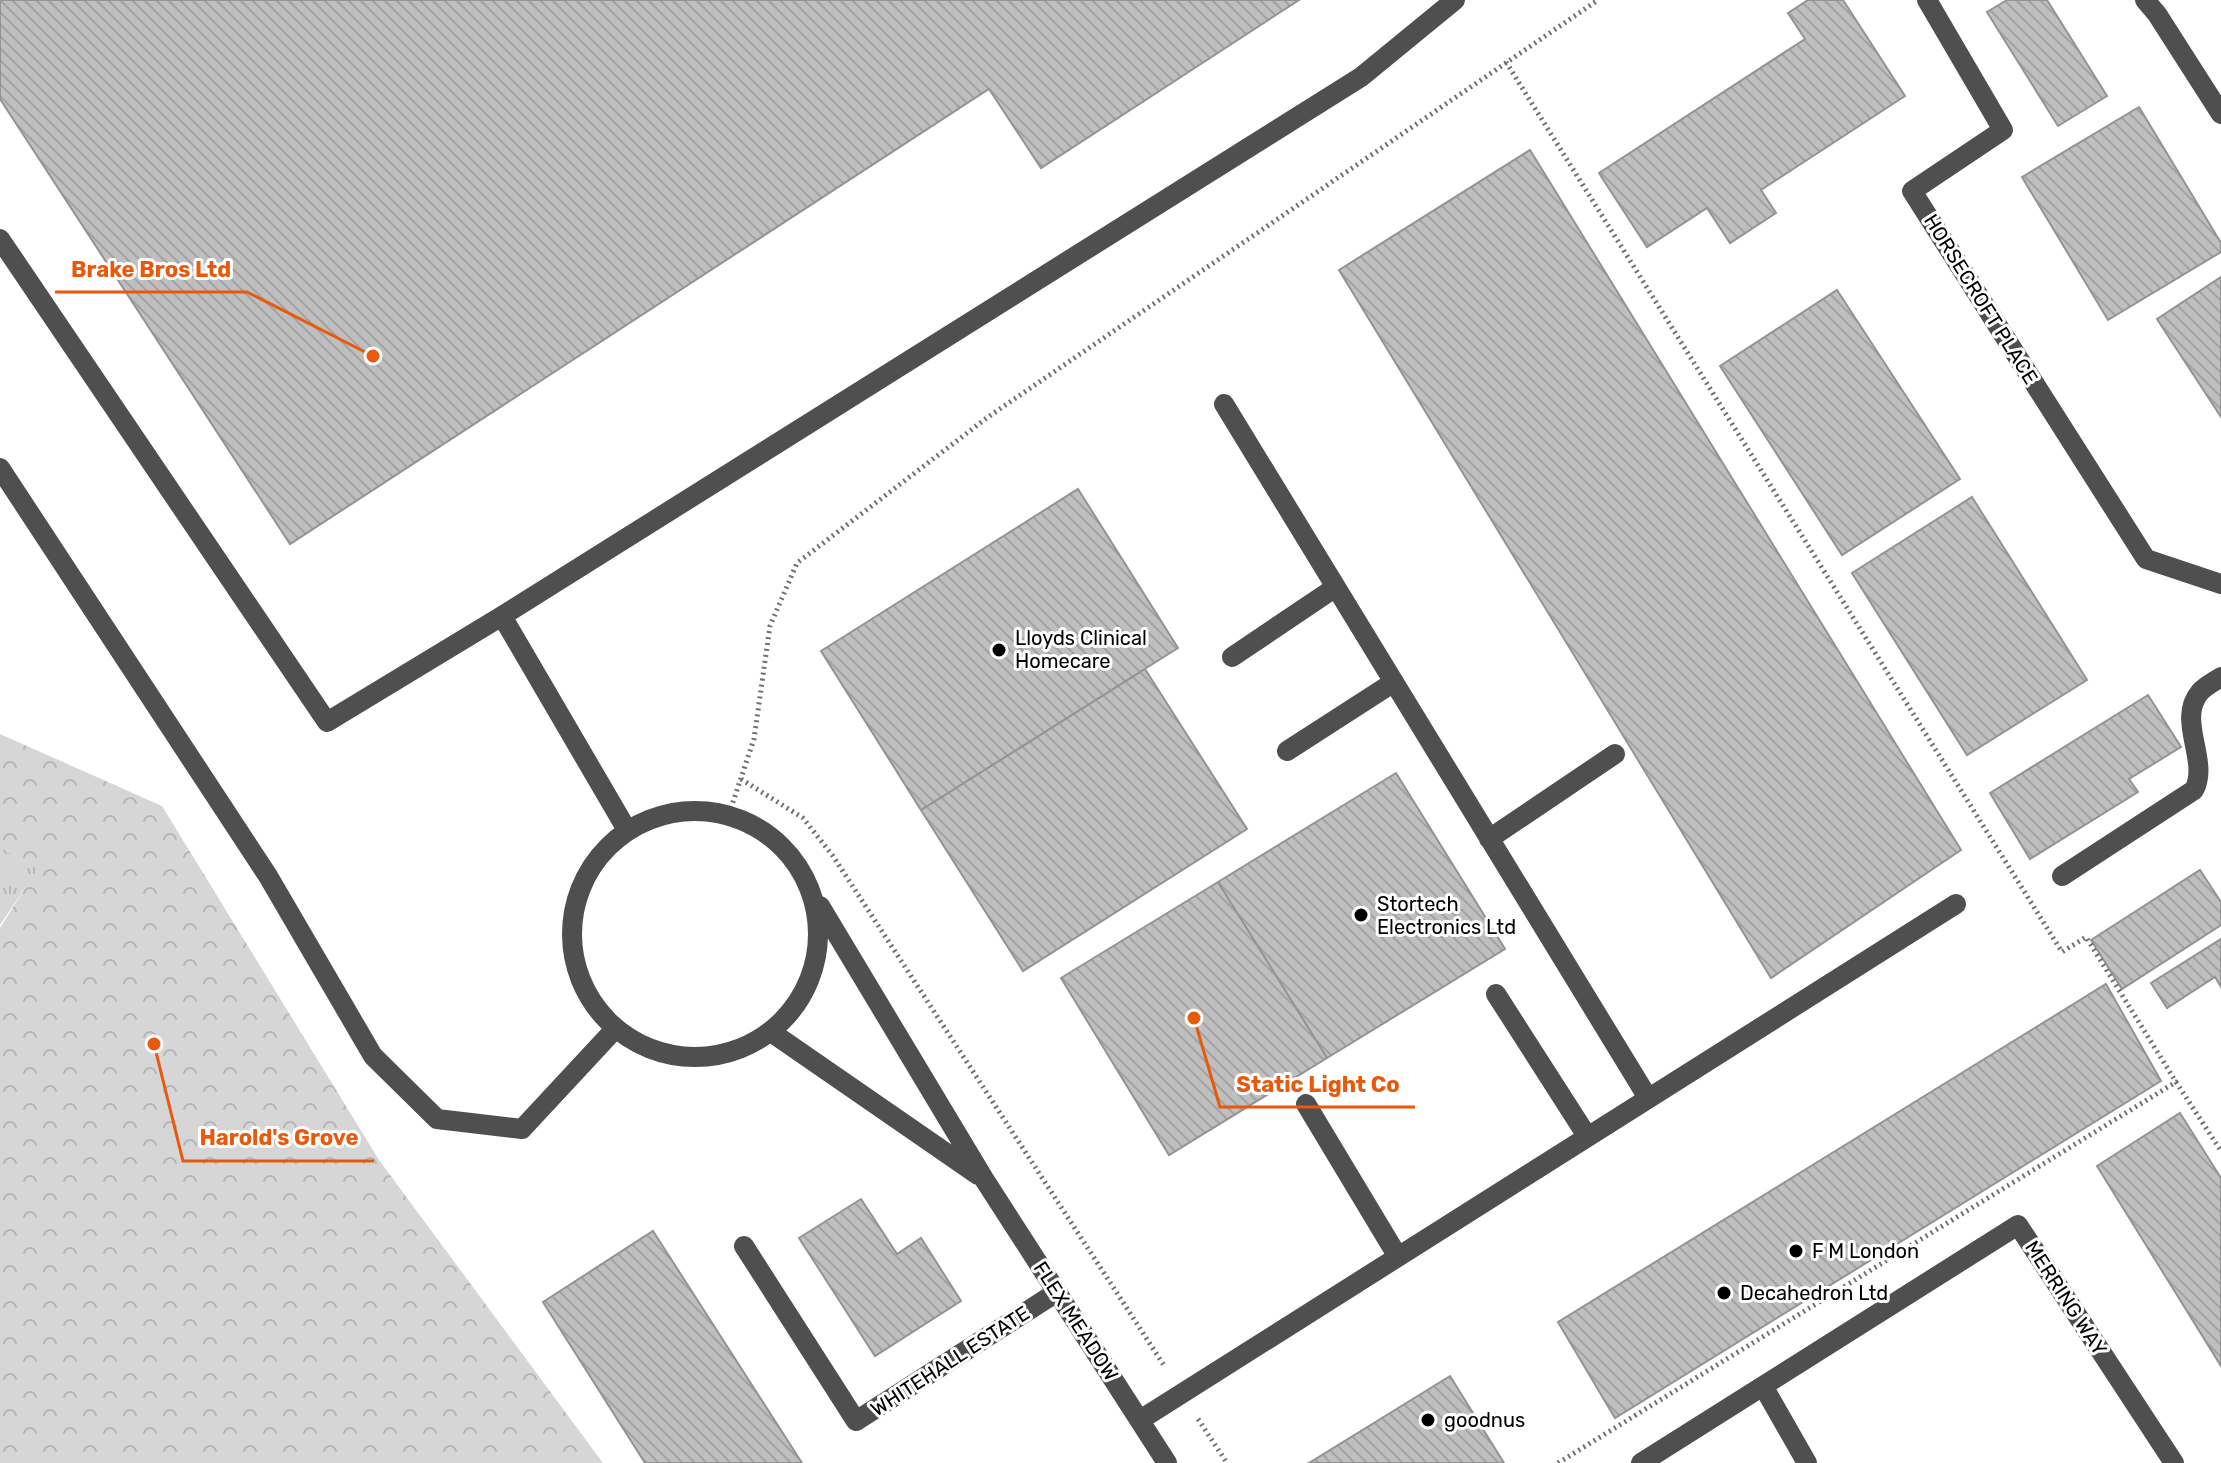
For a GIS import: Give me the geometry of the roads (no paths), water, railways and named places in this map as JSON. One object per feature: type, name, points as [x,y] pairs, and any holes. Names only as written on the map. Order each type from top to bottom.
[{"type":"street","points":[[0,239],[327,722],[502,616],[1361,77],[1455,0]]},
{"type":"street","name":"HORSECROFT PLACE","points":[[1927,0],[2003,130],[1912,191],[2146,559],[2221,584]]},
{"type":"street","points":[[2145,0],[2221,114]]},
{"type":"street","points":[[1224,404],[1648,1098]]},
{"type":"street","points":[[0,468],[268,876],[373,1056],[437,1119],[522,1129],[615,1029]]},
{"type":"street","points":[[1232,657],[1336,587]]},
{"type":"street","points":[[502,616],[627,830]]},
{"type":"street","points":[[2062,876],[2194,790],[2200,781],[2191,718],[2199,692],[2221,677]]},
{"type":"street","points":[[1287,751],[1394,682]]},
{"type":"street","points":[[1489,839],[1615,754]]},
{"type":"street","name":"FLEX MEADOW","points":[[812,894],[819,932],[814,970],[798,1005],[771,1032],[734,1052],[693,1058],[651,1050],[615,1029],[590,1000],[575,965],[571,927],[579,889],[598,856],[627,830],[658,815],[694,810],[729,814],[765,831],[793,859],[984,1179],[1167,1463]]},
{"type":"street","points":[[1140,1420],[1956,904]]},
{"type":"street","points":[[1496,994],[1587,1136]]},
{"type":"street","name":"FLEX MEADOW","points":[[771,1032],[984,1179]]},
{"type":"street","points":[[1306,1104],[1398,1257]]},
{"type":"street","name":"MERRING WAY","points":[[1641,1463],[2018,1225],[2174,1463]]},
{"type":"street","name":"WHITEHALL ESTATE","points":[[744,1246],[856,1421],[1057,1292]]},
{"type":"street","points":[[1763,1386],[1807,1463]]},
{"type":"place","name":"Brake Bros Ltd","points":[[373,356]]},
{"type":"place","name":"Lloyds Clinical Homecare","points":[[999,650]]},
{"type":"place","name":"Stortech Electronics Ltd","points":[[1361,915]]},
{"type":"place","name":"Static Light Co","points":[[1194,1018]]},
{"type":"place","name":"Harold's Grove","points":[[154,1044]]},
{"type":"place","name":"F M London","points":[[1796,1251]]},
{"type":"place","name":"Decahedron Ltd","points":[[1724,1293]]},
{"type":"place","name":"goodnus","points":[[1428,1420]]}]
